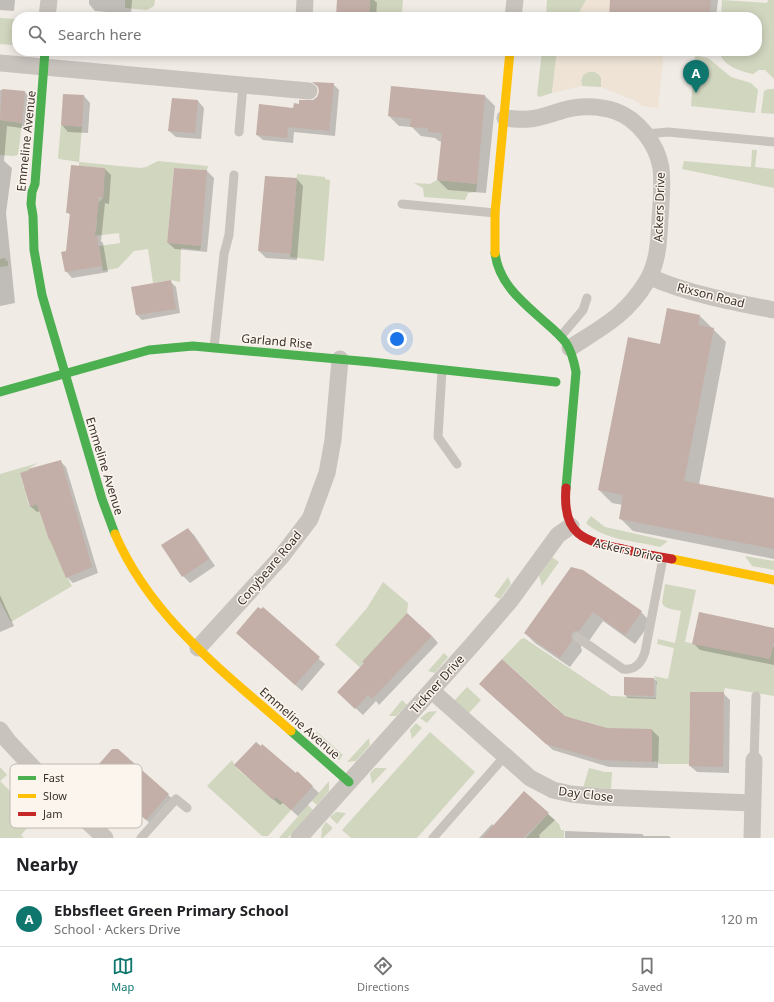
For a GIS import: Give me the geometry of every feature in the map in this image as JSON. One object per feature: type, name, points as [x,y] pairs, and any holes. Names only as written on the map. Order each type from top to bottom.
[{"type":"street","points":[[47,12],[48,0]]},
{"type":"street","points":[[304,12],[305,0]]},
{"type":"street","points":[[513,12],[514,0]]},
{"type":"street","points":[[510,56],[495,213],[494,235],[496,260],[499,271],[505,283],[519,302],[565,342],[575,360],[576,372],[565,496],[565,507],[571,526]]},
{"type":"street","points":[[0,63],[45,59],[309,91]]},
{"type":"street","name":"Emmeline Avenue","points":[[45,59],[35,184],[32,192],[31,204],[34,246],[46,309],[106,511],[122,548],[137,575],[157,605],[180,632],[349,782]]},
{"type":"street","name":"Ackers Drive","points":[[505,118],[530,119],[579,107],[599,108],[615,111],[626,116],[640,127],[646,134],[660,162],[662,183],[660,232],[657,252],[650,277],[623,313],[605,327],[565,342]]},
{"type":"street","name":"Rixson Road","points":[[650,277],[663,283],[716,298],[774,310]]},
{"type":"street","name":"Garland Rise","points":[[0,392],[148,350],[193,346],[340,359],[556,382]]},
{"type":"street","name":"Conybeare Road","points":[[198,648],[282,557],[310,519],[327,473],[333,440],[340,359]]},
{"type":"street","name":"Ackers Drive","points":[[571,526],[577,533],[596,544],[774,580]]},
{"type":"street","name":"Tickner Drive","points":[[299,838],[510,601],[558,535],[571,526]]},
{"type":"street","name":"Day Close","points":[[432,690],[535,781],[553,790],[571,794],[600,797],[752,803]]},
{"type":"street","points":[[0,730],[30,764]]},
{"type":"street","points":[[752,838],[754,760]]},
{"type":"street","points":[[94,828],[105,838]]},
{"type":"lane","points":[[238,132],[243,84]]},
{"type":"lane","points":[[646,134],[668,132],[774,142]]},
{"type":"lane","points":[[214,348],[224,254],[229,236],[234,175]]},
{"type":"lane","points":[[402,204],[495,213]]},
{"type":"lane","points":[[565,342],[583,310],[587,298]]},
{"type":"lane","points":[[442,370],[438,436],[457,464]]},
{"type":"lane","points":[[577,637],[624,669],[631,669],[638,665],[645,652],[662,558]]},
{"type":"lane","points":[[754,760],[756,696]]},
{"type":"lane","points":[[433,838],[505,756]]},
{"type":"lane","points":[[141,838],[176,799],[187,808]]},
{"type":"green space","points":[[125,0],[155,0],[154,6],[147,10],[125,8]]},
{"type":"green space","points":[[370,0],[403,0],[402,12],[369,12]]},
{"type":"green space","points":[[547,0],[586,0],[580,12],[546,12]]},
{"type":"green space","points":[[722,0],[767,3],[768,0],[774,0],[774,79],[765,70],[759,70],[753,74],[732,67],[721,56],[762,56],[762,12],[721,12]]},
{"type":"green space","points":[[0,18],[12,19],[12,45],[0,44]]},
{"type":"green space","points":[[541,56],[556,56],[552,93],[539,97],[537,95]]},
{"type":"green space","points":[[695,56],[708,58],[731,77],[751,83],[758,90],[755,113],[691,106]]},
{"type":"green space","points":[[590,71],[600,76],[602,81],[601,87],[582,86],[581,81],[583,75]]},
{"type":"green space","points":[[774,89],[774,114],[761,113],[764,91]]},
{"type":"green space","points":[[0,120],[22,123],[18,155],[0,155]]},
{"type":"green space","points":[[61,125],[82,127],[79,162],[59,159],[58,157]]},
{"type":"green space","points":[[752,150],[757,150],[755,167],[774,169],[774,188],[682,169],[684,161],[751,167]]},
{"type":"green space","points":[[158,161],[208,166],[207,170],[174,168],[167,243],[201,246],[200,250],[181,248],[180,282],[171,280],[153,283],[148,249],[134,251],[118,268],[103,271],[99,246],[120,243],[119,233],[77,238],[96,231],[98,203],[103,198],[105,168],[79,166],[79,162],[140,168],[146,167]]},
{"type":"green space","points":[[297,174],[325,177],[325,179],[330,180],[324,261],[290,257]]},
{"type":"green space","points":[[437,180],[477,184],[476,192],[468,193],[465,200],[424,197],[423,188],[414,183],[430,184]]},
{"type":"green space","points":[[5,258],[6,261],[8,261],[8,266],[0,267],[0,259]]},
{"type":"green space","points":[[38,463],[28,469],[29,471],[20,473],[24,488],[31,487],[32,489],[25,491],[29,506],[37,504],[49,540],[70,541],[67,577],[72,586],[11,622],[0,601],[0,474]]},
{"type":"green space","points":[[591,516],[605,527],[668,541],[660,547],[611,536],[593,529],[586,523]]},
{"type":"green space","points":[[745,556],[774,561],[774,570],[752,566]]},
{"type":"green space","points":[[552,557],[559,562],[542,586],[539,576]]},
{"type":"green space","points":[[508,577],[511,584],[500,599],[494,596]]},
{"type":"green space","points":[[383,582],[408,603],[407,613],[363,662],[367,666],[363,670],[335,645],[367,608]]},
{"type":"green space","points":[[665,584],[696,590],[685,642],[770,659],[773,646],[774,647],[774,696],[725,688],[724,692],[690,692],[689,764],[660,764],[656,761],[652,762],[652,729],[631,729],[610,752],[603,727],[563,715],[539,730],[558,709],[502,659],[521,639],[524,638],[611,696],[656,698],[657,685],[654,676],[668,679],[674,648],[657,644],[658,639],[675,643],[681,611],[665,607],[663,605]]},
{"type":"green space","points":[[444,653],[448,657],[435,673],[428,671]]},
{"type":"green space","points":[[467,687],[481,700],[468,714],[454,701]]},
{"type":"green space","points":[[402,700],[407,705],[396,716],[389,716]]},
{"type":"green space","points":[[437,711],[427,723],[420,718],[428,712]]},
{"type":"green space","points":[[416,723],[422,728],[412,739],[410,730]]},
{"type":"green space","points":[[316,731],[343,755],[339,760],[317,741]]},
{"type":"green space","points":[[430,732],[475,772],[417,838],[351,838],[342,830]]},
{"type":"green space","points":[[369,738],[370,745],[356,761],[347,762]]},
{"type":"green space","points":[[232,760],[235,766],[245,776],[275,796],[291,810],[268,836],[262,836],[207,786]]},
{"type":"green space","points":[[0,767],[7,775],[0,781]]},
{"type":"green space","points":[[375,768],[387,768],[372,784],[370,773]]},
{"type":"green space","points":[[589,768],[612,772],[611,789],[583,788]]},
{"type":"green space","points":[[0,781],[10,791],[10,828],[27,828],[21,835],[24,838],[0,838]]},
{"type":"green space","points":[[329,781],[329,791],[317,805],[312,801]]},
{"type":"green space","points":[[308,805],[313,810],[288,838],[279,838]]},
{"type":"green space","points":[[336,812],[346,813],[337,824],[330,817]]},
{"type":"green space","points":[[548,814],[559,824],[561,830],[564,830],[564,838],[526,838]]},
{"type":"green space","points":[[326,822],[332,827],[332,829],[323,838],[321,838],[322,828]]},
{"type":"shaded area","points":[[586,0],[610,0],[610,12],[580,12]]},
{"type":"shaded area","points":[[556,56],[663,56],[658,108],[642,106],[638,102],[601,87],[601,77],[595,72],[588,72],[583,75],[581,79],[582,86],[552,93]]},
{"type":"building","points":[[337,0],[370,0],[369,12],[336,12]]},
{"type":"building","points":[[610,0],[711,0],[710,12],[609,12]]},
{"type":"building","points":[[312,82],[334,83],[329,131],[288,127],[287,138],[256,135],[259,104],[293,108],[294,103],[299,104],[299,100],[313,100],[317,97],[319,92],[318,86]]},
{"type":"building","points":[[391,86],[485,95],[477,184],[437,180],[442,133],[428,132],[428,128],[410,127],[411,119],[388,116]]},
{"type":"building","points":[[2,89],[25,91],[22,123],[0,120]]},
{"type":"building","points":[[63,94],[84,95],[82,127],[61,125]]},
{"type":"building","points":[[172,98],[198,100],[195,133],[168,131]]},
{"type":"building","points":[[71,165],[105,168],[103,198],[99,197],[95,236],[97,236],[102,266],[65,272],[61,252],[66,251],[70,213],[66,213]]},
{"type":"building","points":[[174,168],[207,170],[201,246],[167,243]]},
{"type":"building","points":[[265,176],[297,178],[291,254],[258,251]]},
{"type":"building","points":[[171,280],[176,309],[136,315],[131,287]]},
{"type":"building","points":[[667,308],[700,315],[698,325],[714,328],[684,481],[774,498],[774,549],[619,519],[623,495],[598,490],[628,337],[660,344]]},
{"type":"building","points":[[61,460],[92,567],[66,578],[49,540],[37,504],[30,507],[20,473],[29,470],[28,469]]},
{"type":"building","points":[[188,528],[209,559],[182,577],[161,545]]},
{"type":"building","points":[[571,567],[583,570],[642,611],[625,635],[593,612],[579,631],[572,633],[572,640],[560,658],[524,633]]},
{"type":"building","points":[[258,607],[261,609],[263,607],[320,657],[295,685],[236,633]]},
{"type":"building","points":[[699,612],[774,628],[774,640],[770,659],[692,644]]},
{"type":"building","points":[[407,613],[432,636],[372,699],[368,695],[355,709],[337,692]]},
{"type":"building","points":[[502,659],[565,716],[607,728],[652,729],[652,762],[601,760],[546,744],[479,684]]},
{"type":"building","points":[[624,677],[654,678],[654,696],[624,695]]},
{"type":"building","points":[[690,692],[724,692],[723,767],[689,766]]},
{"type":"building","points":[[256,742],[261,746],[262,744],[296,773],[297,771],[313,786],[291,810],[276,797],[273,800],[234,765]]},
{"type":"building","points":[[112,749],[118,749],[135,764],[99,764]]},
{"type":"building","points":[[142,770],[169,794],[146,820],[142,816]]},
{"type":"building","points":[[524,791],[549,813],[523,838],[482,838]]},
{"type":"traffic: fast","points":[[45,56],[35,184],[32,192],[31,204],[33,216],[34,250],[42,295],[102,499],[115,534]]},
{"type":"traffic: fast","points":[[495,253],[497,264],[507,284],[521,300],[562,338],[568,346],[572,357],[576,372],[566,488]]},
{"type":"traffic: fast","points":[[0,392],[149,350],[193,346],[371,362],[556,382]]},
{"type":"traffic: fast","points":[[291,731],[349,782]]},
{"type":"traffic: slow","points":[[495,253],[495,213],[510,56]]},
{"type":"traffic: slow","points":[[115,534],[130,564],[148,592],[169,618],[215,665],[291,731]]},
{"type":"traffic: slow","points":[[672,559],[774,580]]},
{"type":"traffic: jam","points":[[566,488],[568,516],[572,526],[586,539],[609,546],[672,559]]},
{"type":"place","name":"Ebbsfleet Green Primary School","points":[[696,93]]}]
